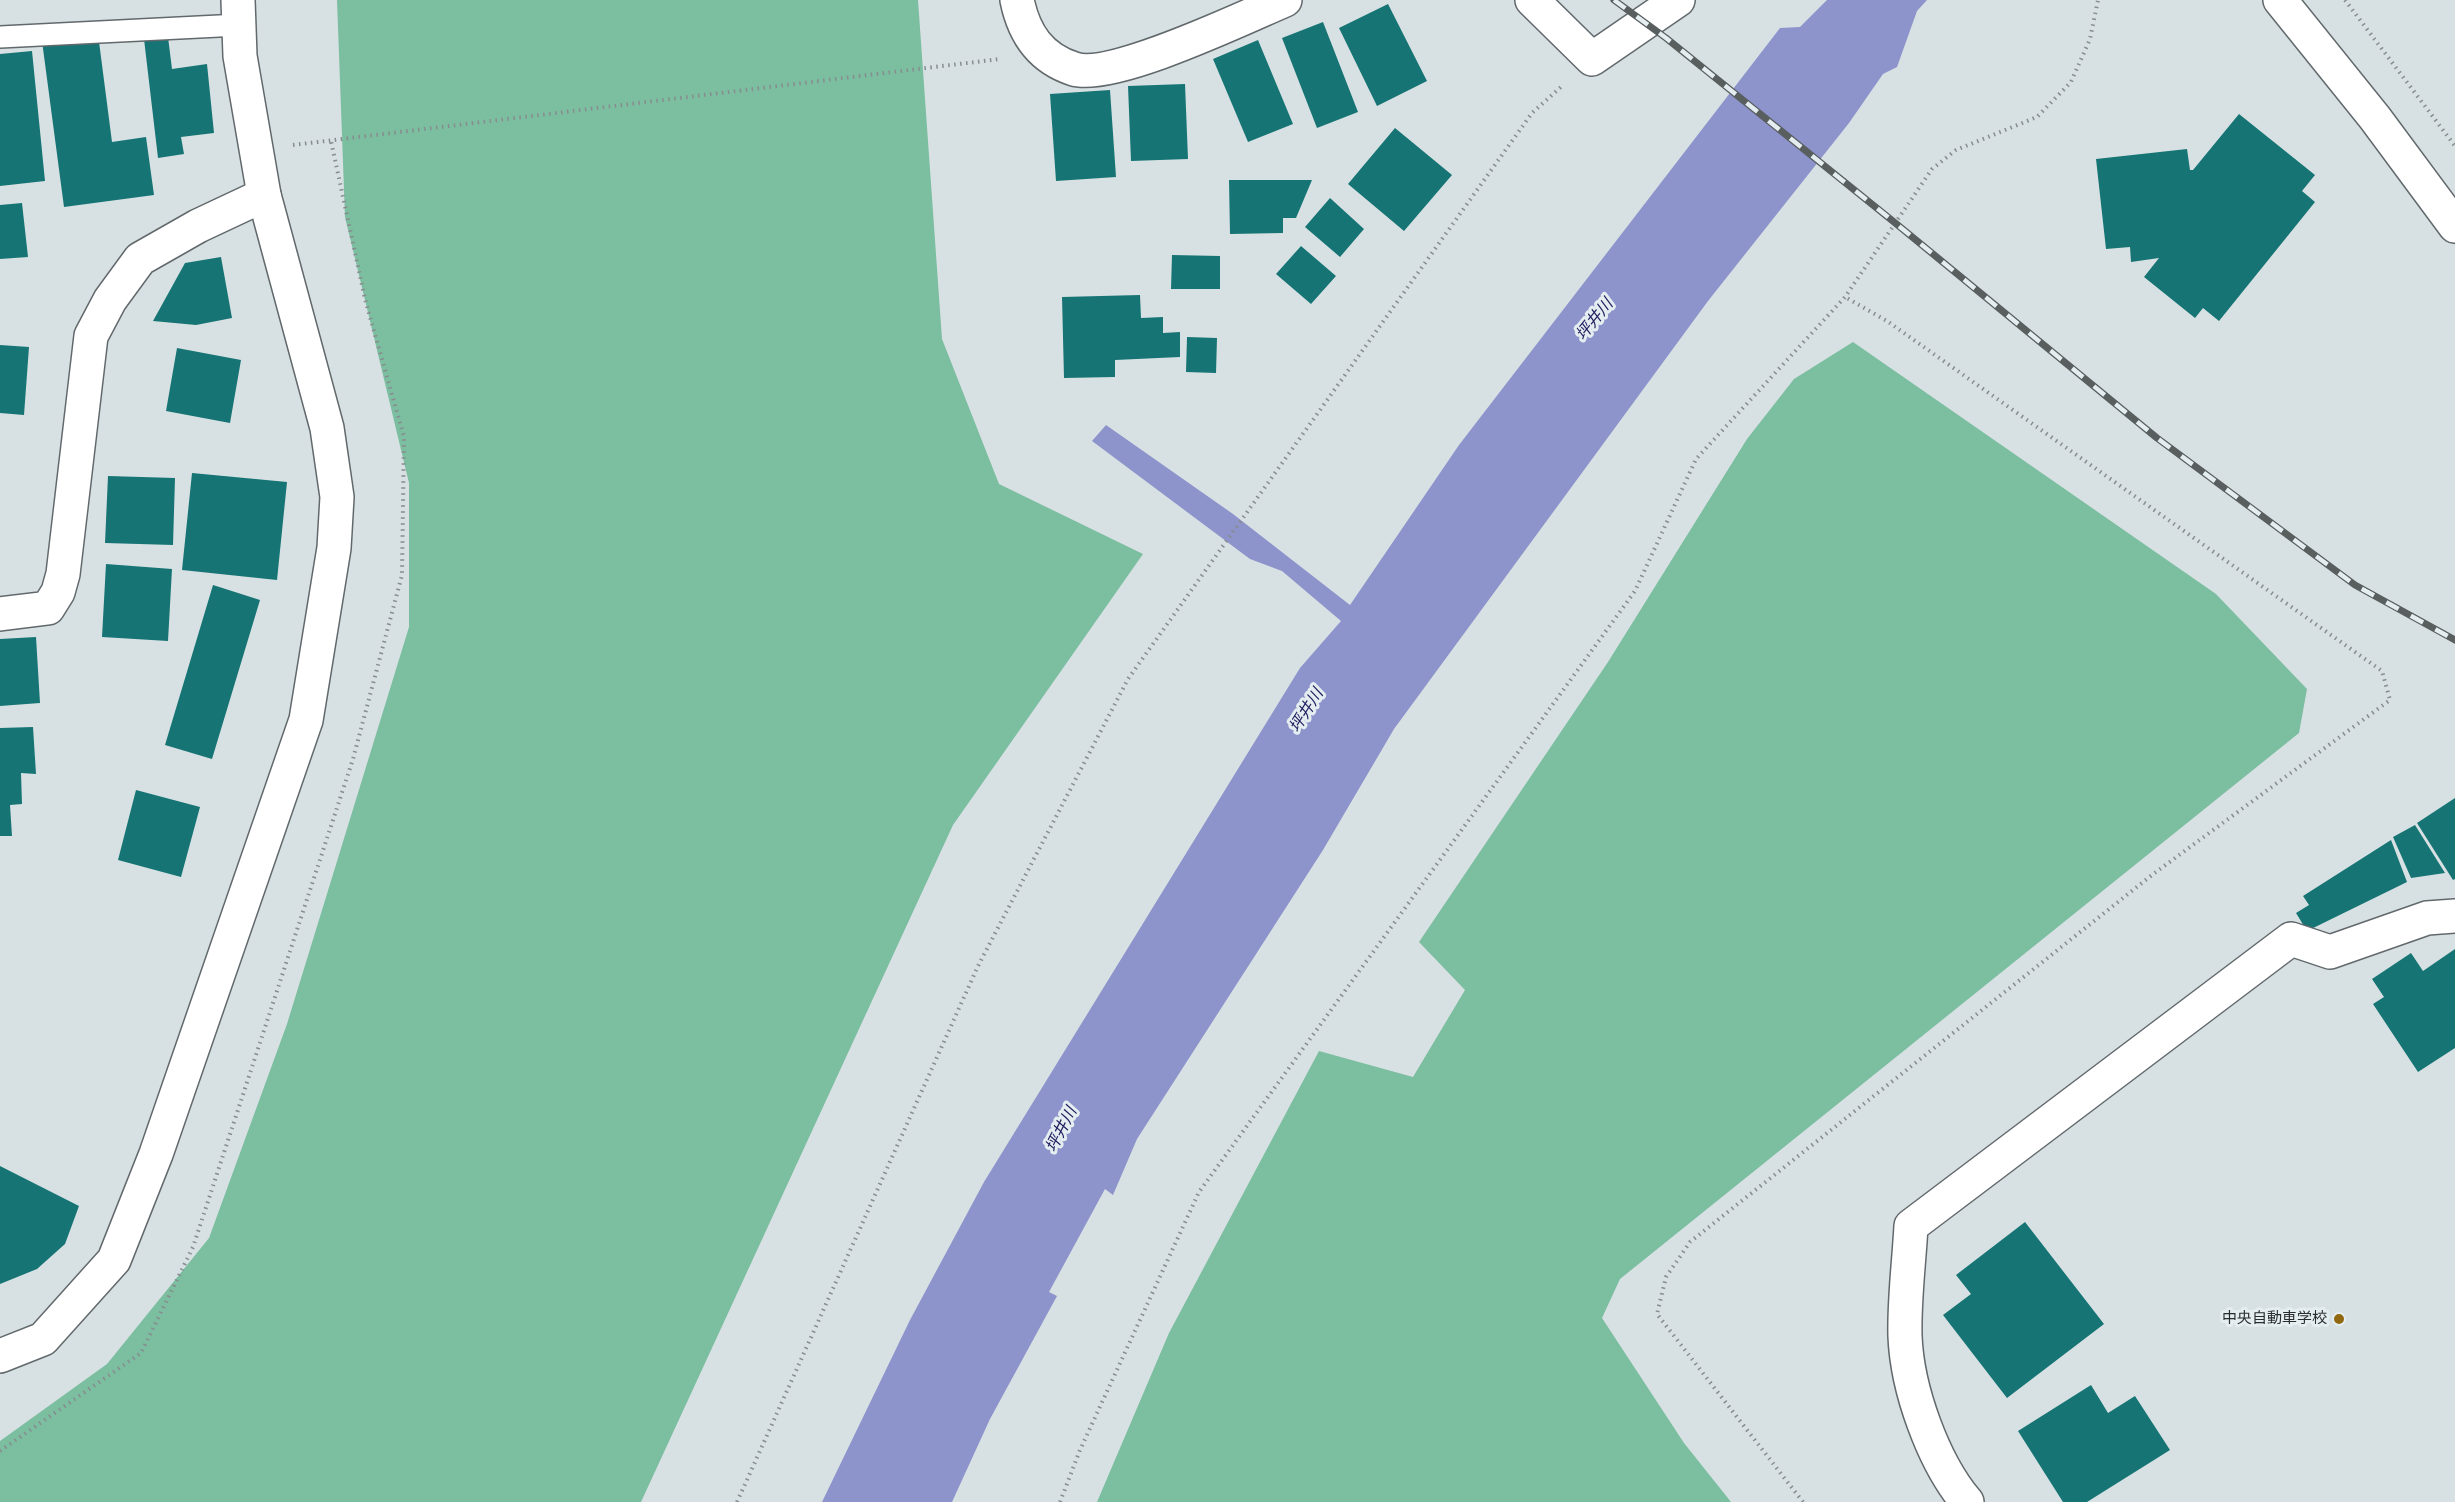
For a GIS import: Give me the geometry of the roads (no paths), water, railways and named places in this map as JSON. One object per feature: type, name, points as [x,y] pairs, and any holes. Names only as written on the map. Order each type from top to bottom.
[{"type":"street","points":[[1017,0],[1029,37],[1043,54],[1076,70],[1112,68],[1179,46],[1285,0]]},
{"type":"street","points":[[1532,0],[1592,59],[1678,0]]},
{"type":"street","points":[[2280,0],[2375,118],[2455,225]]},
{"type":"street","points":[[0,1356],[43,1339],[114,1260],[156,1154],[306,720],[334,548],[337,497],[327,428],[264,195],[240,56],[238,12]]},
{"type":"street","points":[[0,614],[48,608],[58,592],[63,574],[91,336],[110,300],[140,259],[198,226],[264,195]]},
{"type":"street","points":[[1967,1502],[1941,1463],[1923,1421],[1911,1377],[1905,1337],[1911,1226],[2291,939],[2330,952],[2427,918],[2455,916]]},
{"type":"lane","points":[[0,37],[238,12]]},
{"type":"water","name":"坪井川","points":[[1827,0],[1927,0],[1917,11],[1897,67],[1883,74],[1849,123],[1708,301],[1394,729],[1323,850],[1137,1139],[1113,1195],[1105,1189],[1049,1292],[1057,1296],[990,1419],[952,1502],[822,1502],[910,1320],[984,1182],[1300,668],[1341,621],[1282,571],[1250,559],[1092,441],[1106,425],[1233,514],[1350,605],[1459,445],[1780,28],[1800,27]]},
{"type":"railway","points":[[1614,0],[1666,38],[2157,438],[2355,585],[2455,640]]},
{"type":"place","name":"中央自動車学校","points":[[2339,1319]]}]
